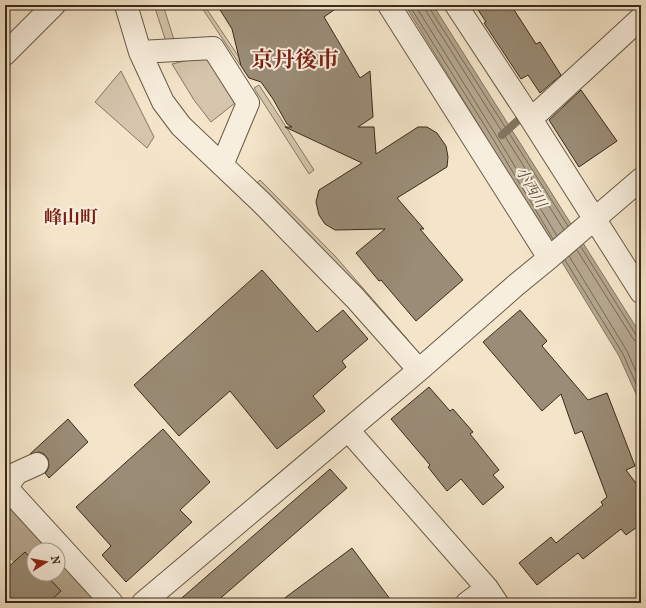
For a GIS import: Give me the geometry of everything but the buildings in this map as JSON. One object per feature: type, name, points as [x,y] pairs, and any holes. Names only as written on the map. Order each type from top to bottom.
[{"type":"street","points":[[5,54],[54,5]]},
{"type":"street","points":[[126,5],[140,52],[163,102],[181,126],[261,202],[355,298],[419,370]]},
{"type":"street","points":[[389,5],[551,257]]},
{"type":"street","points":[[456,5],[531,119],[591,222],[641,292]]},
{"type":"street","points":[[531,119],[641,18]]},
{"type":"street","points":[[140,52],[213,48],[248,103],[222,165]]},
{"type":"street","points":[[143,603],[419,370],[641,179]]},
{"type":"street","points":[[348,430],[492,596],[467,603]]},
{"type":"street","points":[[37,464],[18,473],[5,487],[112,603]]},
{"type":"shaded area","points":[[154,5],[163,5],[176,46],[168,48]]},
{"type":"shaded area","points":[[200,5],[204,5],[243,63],[240,65]]},
{"type":"shaded area","points":[[206,56],[235,103],[211,122],[194,100],[172,64]]},
{"type":"shaded area","points":[[121,71],[154,137],[147,148],[95,102]]},
{"type":"shaded area","points":[[259,85],[314,170],[309,174],[254,88]]},
{"type":"shaded area","points":[[260,180],[335,256],[409,341],[405,343],[332,259],[256,184]]},
{"type":"water","name":"小西川","points":[[405,5],[433,5],[641,335],[641,405],[619,356]]},
{"type":"waterway","points":[[502,135],[526,113]]},
{"type":"waterway","points":[[5,518],[26,542]]},
{"type":"waterway","points":[[62,582],[80,603]]},
{"type":"district","name":"京丹後市","points":[[295,60]]},
{"type":"district","name":"峰山町","points":[[71,217]]}]
